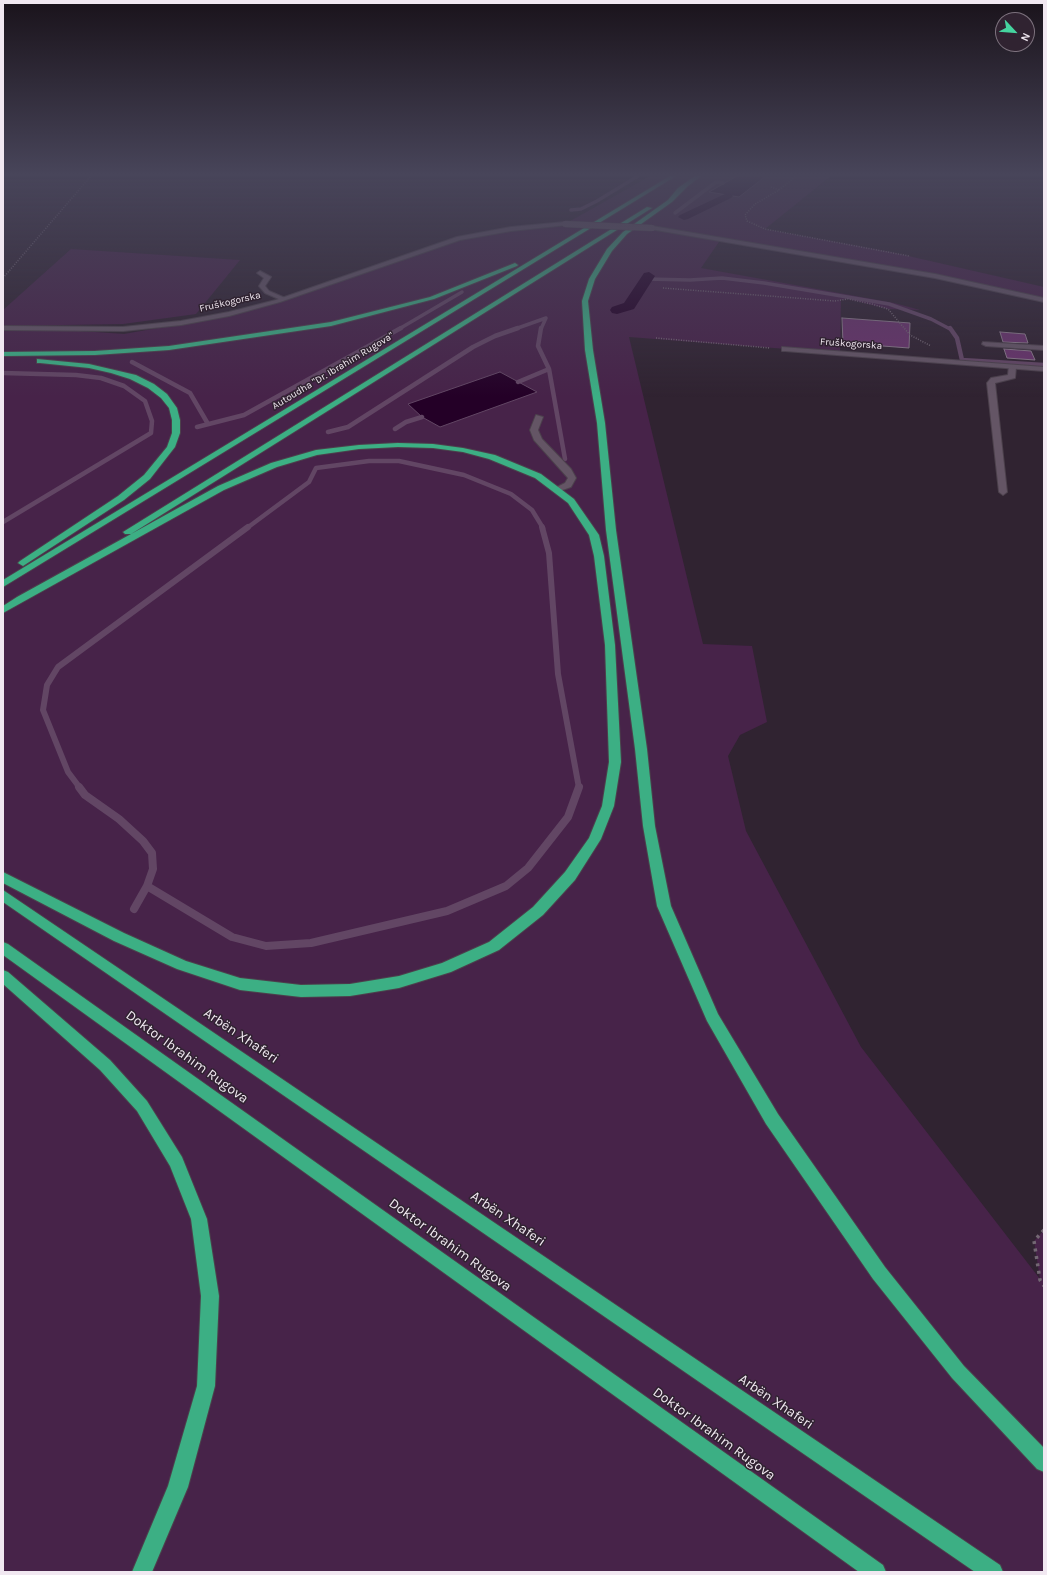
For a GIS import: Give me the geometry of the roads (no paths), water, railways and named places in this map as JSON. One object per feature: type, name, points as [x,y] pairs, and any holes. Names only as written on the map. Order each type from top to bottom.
[{"type":"highway","points":[[3,354],[95,353],[169,348],[331,324],[432,298],[509,268],[549,250]]},
{"type":"highway","name":"Autoudha \"Dr. Ibrahim Rugova\"","points":[[3,584],[553,250]]},
{"type":"highway","points":[[3,610],[582,250]]},
{"type":"highway","points":[[609,250],[592,279],[585,301],[589,350],[602,423],[611,530],[641,749],[649,826],[664,906],[712,1017],[776,1125],[879,1273],[958,1372],[1044,1462]]},
{"type":"highway","points":[[3,360],[68,363],[89,366],[133,377],[151,386],[164,396],[173,408],[176,420],[176,433],[171,447],[147,477],[121,498],[3,576]]},
{"type":"highway","points":[[3,877],[119,937],[182,965],[240,984],[302,991],[350,990],[400,982],[446,968],[494,946],[538,910],[570,876],[595,839],[608,806],[615,762],[610,645],[599,556],[594,535],[582,515],[571,501],[557,489],[538,476],[492,457],[463,450],[433,446],[398,445],[359,447],[316,453],[274,465],[221,488],[14,603]]},
{"type":"highway","name":"Arbën Xhaferi","points":[[3,895],[993,1572]]},
{"type":"highway","name":"Doktor Ibrahim Rugova","points":[[3,948],[876,1572]]},
{"type":"highway","points":[[3,976],[105,1065],[142,1106],[176,1162],[199,1219],[210,1296],[206,1386],[178,1487],[142,1572]]},
{"type":"street","name":"Fruškogorska","points":[[3,328],[123,329],[181,323],[229,314],[283,299],[426,250]]},
{"type":"street","name":"Fruškogorska","points":[[779,250],[935,276],[1044,300]]},
{"type":"street","points":[[260,273],[268,277],[262,286],[267,292],[283,299]]},
{"type":"street","points":[[986,344],[1044,348]]},
{"type":"street","name":"Fruškogorska","points":[[785,349],[1044,369]]},
{"type":"street","points":[[1003,492],[991,383],[994,380],[1012,376],[1012,367]]},
{"type":"street","points":[[539,416],[534,430],[538,440],[568,471],[572,478],[568,485],[557,489]]},
{"type":"waterway","points":[[617,310],[629,306],[649,276]]},
{"type":"waterway","points":[[646,279],[690,280],[722,278],[764,283],[889,304],[931,319],[950,329]]},
{"type":"waterway","points":[[399,329],[462,292]]},
{"type":"waterway","points":[[515,329],[546,318],[541,329]]},
{"type":"waterway","points":[[197,427],[244,415],[401,328]]},
{"type":"waterway","points":[[328,432],[348,427],[473,347],[495,336],[518,328]]},
{"type":"waterway","points":[[541,328],[538,346],[549,369]]},
{"type":"waterway","points":[[950,328],[957,338],[962,360],[1044,365]]},
{"type":"waterway","points":[[132,362],[190,393],[208,424]]},
{"type":"waterway","points":[[518,382],[549,369]]},
{"type":"waterway","points":[[549,369],[565,459]]},
{"type":"waterway","points":[[3,373],[76,375],[101,378],[124,386],[145,401],[152,421],[151,433],[3,522]]},
{"type":"waterway","points":[[395,429],[406,422],[422,417]]},
{"type":"waterway","points":[[247,528],[309,482],[316,468],[369,461],[399,461],[464,475],[511,494],[532,510],[543,528]]},
{"type":"waterway","points":[[80,788],[68,772],[43,710],[47,685],[58,667],[248,527]]},
{"type":"waterway","points":[[542,527],[549,553],[558,674],[579,787]]},
{"type":"waterway","points":[[79,787],[85,795],[119,819],[143,841],[152,853],[153,869],[147,886]]},
{"type":"waterway","points":[[147,886],[232,937],[266,946],[311,943],[447,911],[506,886],[528,868],[568,817],[579,787]]},
{"type":"waterway","points":[[134,909],[147,886]]}]
